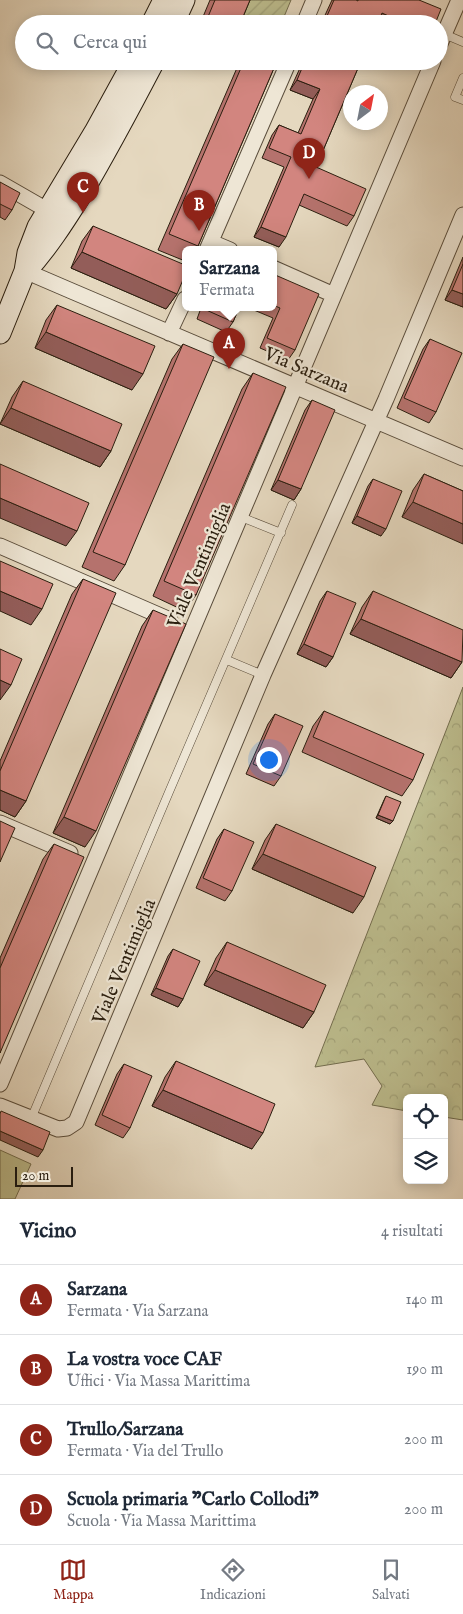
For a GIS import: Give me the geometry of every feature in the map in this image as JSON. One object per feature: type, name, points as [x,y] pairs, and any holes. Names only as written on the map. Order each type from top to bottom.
[{"type":"street","points":[[156,15],[164,0]]},
{"type":"street","points":[[177,15],[184,0]]},
{"type":"street","points":[[308,15],[314,0]]},
{"type":"street","points":[[448,26],[459,0]]},
{"type":"street","points":[[0,333],[25,271],[31,242],[47,210],[95,132],[129,70]]},
{"type":"street","points":[[25,271],[44,250],[62,225],[103,158],[149,70]]},
{"type":"street","points":[[209,246],[284,70]]},
{"type":"street","name":"Viale Ventimiglia","points":[[0,1084],[429,70]]},
{"type":"street","points":[[0,184],[47,210]]},
{"type":"street","name":"Viale Ventimiglia","points":[[0,1106],[58,1129],[67,1128],[76,1122],[264,675],[376,420],[463,215]]},
{"type":"street","points":[[277,270],[334,295]]},
{"type":"street","name":"Via Sarzana","points":[[25,271],[463,458]]},
{"type":"street","points":[[170,334],[182,306]]},
{"type":"street","points":[[0,546],[193,629]]},
{"type":"street","points":[[0,823],[92,863]]},
{"type":"lane","points":[[448,41],[463,42]]},
{"type":"lane","points":[[463,78],[455,97],[463,100]]},
{"type":"lane","points":[[31,1119],[292,505]]},
{"type":"lane","points":[[240,517],[280,533]]},
{"type":"lane","points":[[227,660],[264,675]]},
{"type":"green space","points":[[249,0],[291,0],[285,15],[243,15]]},
{"type":"green space","points":[[463,687],[463,1120],[448,1118],[448,1094],[403,1094],[403,1110],[372,1105],[382,1086],[364,1059],[315,1067]]},
{"type":"green space","points":[[0,1150],[31,1164],[15,1199],[0,1199]]},
{"type":"building","points":[[215,0],[250,0],[244,15],[209,15]]},
{"type":"building","points":[[334,0],[419,0],[441,9],[439,15],[386,15],[382,13],[381,15],[327,15]]},
{"type":"building","points":[[240,70],[273,70],[198,246],[169,234]]},
{"type":"building","points":[[301,70],[357,70],[351,85],[343,85],[343,103],[316,167],[366,189],[354,216],[304,194],[286,237],[261,227],[291,157],[269,148],[279,125],[301,134],[320,89],[297,80]]},
{"type":"building","points":[[0,182],[20,193],[12,210],[0,204]]},
{"type":"building","points":[[93,226],[182,264],[182,282],[177,294],[82,252]]},
{"type":"building","points":[[463,264],[463,294],[452,290]]},
{"type":"building","points":[[277,276],[319,294],[295,350],[267,338],[280,308],[277,307]]},
{"type":"building","points":[[57,305],[155,346],[143,374],[46,332]]},
{"type":"building","points":[[208,311],[238,311],[233,322]]},
{"type":"building","points":[[430,339],[462,353],[436,412],[404,398]]},
{"type":"building","points":[[183,344],[214,357],[125,565],[93,552]]},
{"type":"building","points":[[253,373],[286,387],[196,595],[164,581]]},
{"type":"building","points":[[23,381],[122,424],[111,451],[11,408]]},
{"type":"building","points":[[312,400],[335,410],[301,489],[278,480]]},
{"type":"building","points":[[0,464],[89,503],[77,531],[0,498]]},
{"type":"building","points":[[424,474],[463,491],[463,524],[413,502]]},
{"type":"building","points":[[373,479],[402,491],[386,529],[357,516]]},
{"type":"building","points":[[0,561],[53,584],[42,609],[0,591]]},
{"type":"building","points":[[83,579],[116,593],[26,801],[0,790],[0,771]]},
{"type":"building","points":[[327,591],[356,603],[333,657],[304,644]]},
{"type":"building","points":[[373,591],[463,630],[462,662],[361,619]]},
{"type":"building","points":[[153,610],[186,624],[96,831],[64,817]]},
{"type":"building","points":[[0,649],[22,659],[11,685],[0,680]]},
{"type":"building","points":[[324,711],[424,754],[413,780],[313,737]]},
{"type":"building","points":[[275,714],[303,726],[281,776],[253,764]]},
{"type":"building","points":[[386,796],[401,802],[393,821],[378,815]]},
{"type":"building","points":[[0,821],[15,828],[0,862]]},
{"type":"building","points":[[276,824],[376,867],[364,897],[263,854]]},
{"type":"building","points":[[224,829],[254,842],[232,891],[203,878]]},
{"type":"building","points":[[54,844],[84,857],[0,1053],[0,968]]},
{"type":"building","points":[[227,942],[326,985],[314,1012],[215,970]]},
{"type":"building","points":[[173,949],[200,961],[183,999],[156,988]]},
{"type":"building","points":[[176,1061],[275,1104],[263,1133],[163,1090]]},
{"type":"building","points":[[124,1064],[152,1076],[130,1128],[102,1115]]},
{"type":"building","points":[[1,1111],[50,1132],[43,1150],[0,1131]]},
{"type":"place","name":"Scuola primaria \"Carlo Collodi\"","points":[[309,179]]},
{"type":"place","name":"Trullo/Sarzana","points":[[83,213]]},
{"type":"place","name":"La vostra voce CAF","points":[[199,231]]},
{"type":"place","name":"Sarzana","points":[[229,369]]}]
